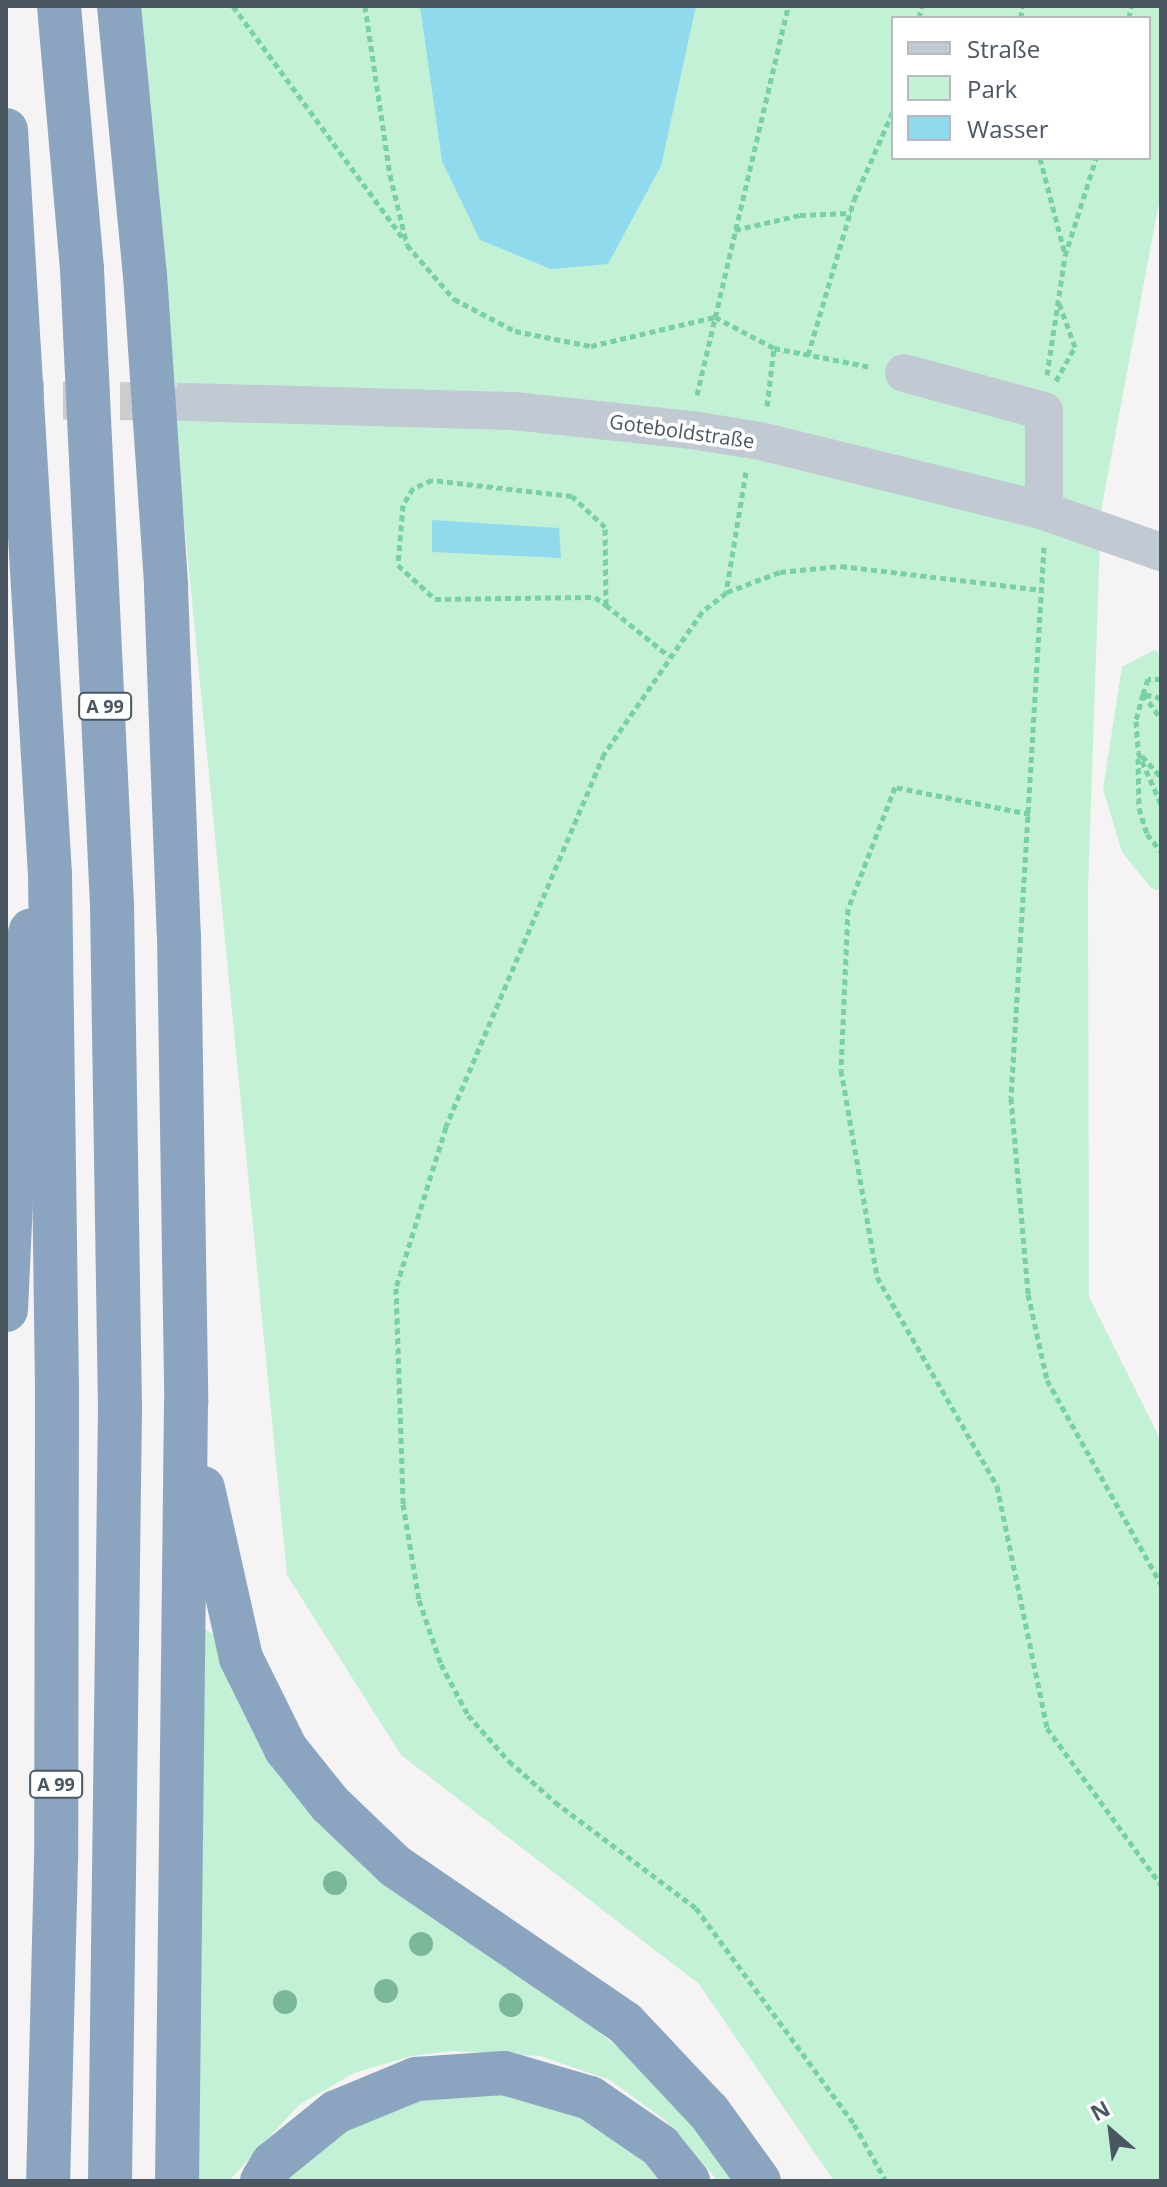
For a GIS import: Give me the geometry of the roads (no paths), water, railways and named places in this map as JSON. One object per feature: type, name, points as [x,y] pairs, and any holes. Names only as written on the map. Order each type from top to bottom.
[{"type":"highway","name":"A 99","points":[[59,6],[84,299],[113,921],[120,1424],[110,2181]]},
{"type":"highway","points":[[119,6],[145,275],[166,587],[180,950],[186,1403],[177,2181]]},
{"type":"highway","name":"A 99","points":[[6,130],[50,874],[57,1403],[56,1859],[48,2181]]},
{"type":"highway","points":[[6,1310],[22,958],[50,874]]},
{"type":"highway","points":[[186,1403],[241,1658],[286,1749],[330,1804],[395,1866],[625,2023],[709,2112],[759,2181]]},
{"type":"highway","points":[[262,2181],[273,2163],[336,2112],[416,2079],[504,2073],[590,2098],[660,2146],[688,2181]]},
{"type":"street","points":[[904,373],[1044,405],[1036,526]]},
{"type":"street","name":"Goteboldstraße","points":[[188,402],[514,411],[692,430],[756,462],[1161,552]]},
{"type":"water","points":[[420,6],[696,6],[661,166],[608,264],[551,269],[480,240],[442,161]]},
{"type":"water","points":[[432,520],[559,528],[561,558],[432,552]]},
{"type":"tunnel","points":[[6,400],[183,402]]}]
